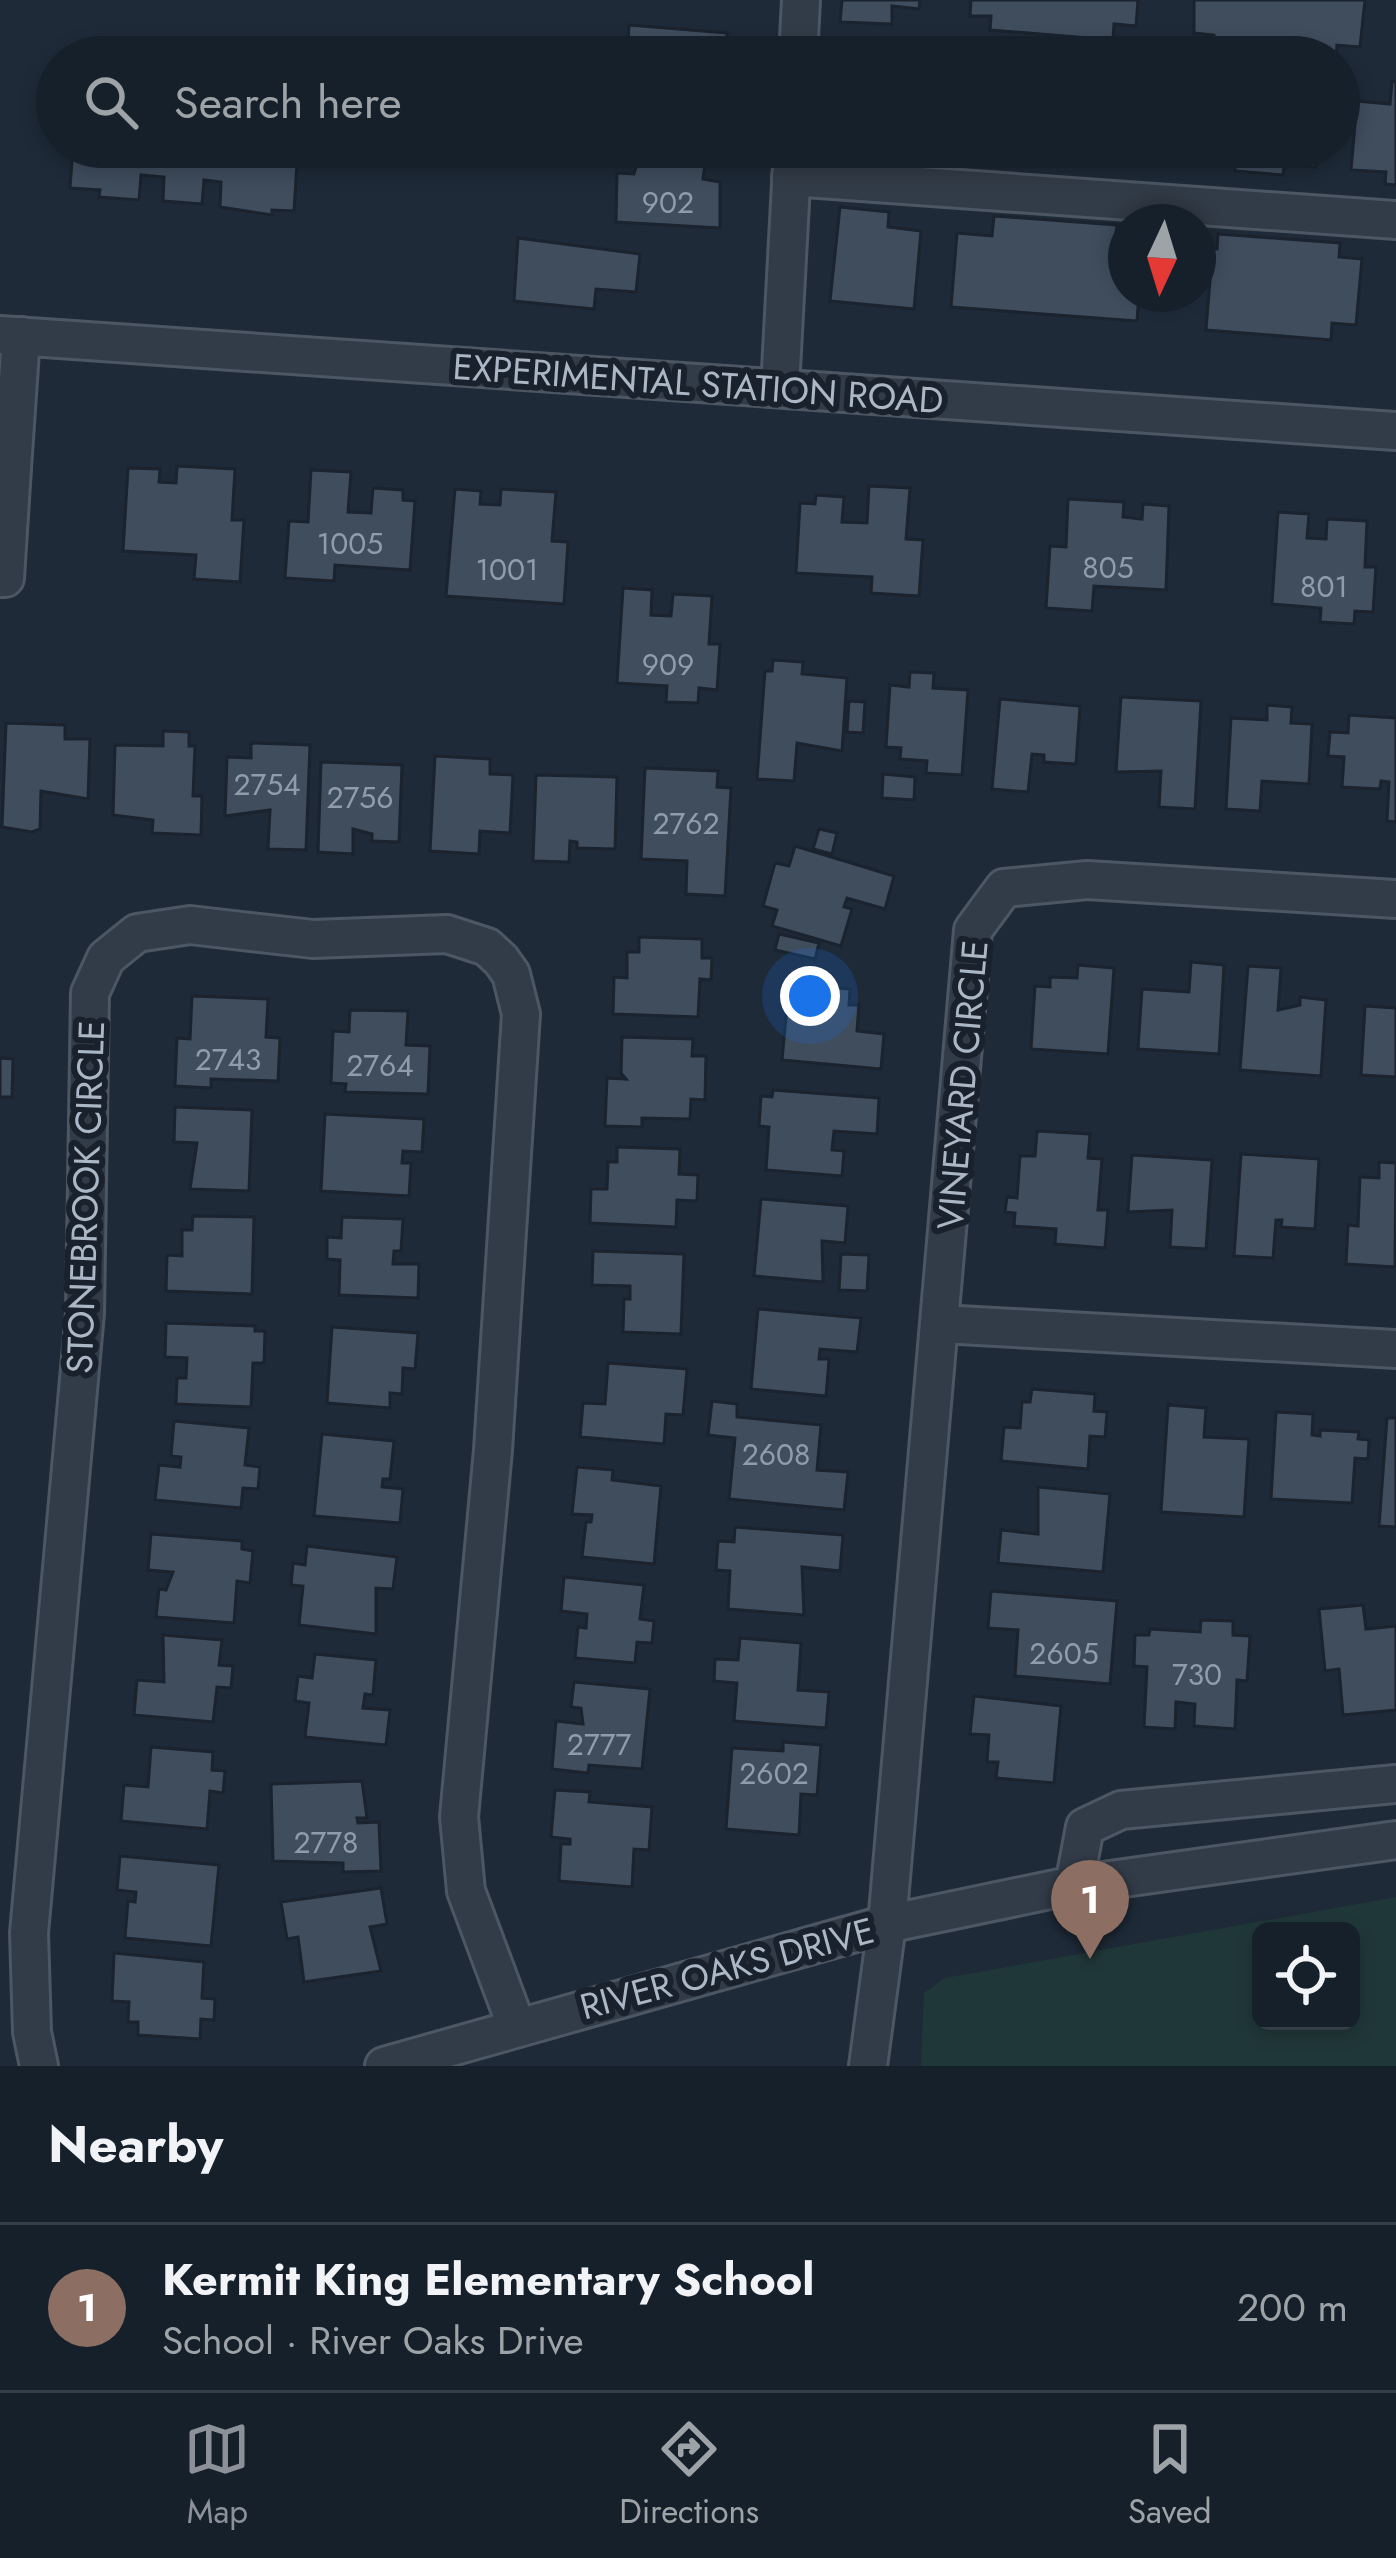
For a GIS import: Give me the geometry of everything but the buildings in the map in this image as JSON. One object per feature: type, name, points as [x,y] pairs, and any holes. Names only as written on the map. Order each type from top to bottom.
[{"type":"street","points":[[799,36],[801,0]]},
{"type":"street","points":[[780,388],[792,168]]},
{"type":"street","points":[[854,168],[1396,220]]},
{"type":"street","points":[[0,578],[5,578],[11,335]]},
{"type":"street","name":"EXPERIMENTAL STATION ROAD","points":[[11,335],[1396,431]]},
{"type":"street","name":"VINEYARD CIRCLE","points":[[868,2066],[887,1924],[941,1324],[965,975],[973,929],[1004,888],[1087,880],[1396,899]]},
{"type":"street","name":"STONEBROOK CIRCLE","points":[[40,2066],[32,2032],[29,1933],[85,1313],[90,993],[106,958],[137,933],[190,925],[313,939],[447,934],[487,947],[512,974],[521,1014],[493,1450],[459,1816],[466,1891],[516,2025]]},
{"type":"street","points":[[941,1324],[1396,1348]]},
{"type":"street","points":[[1074,1885],[1084,1827],[1121,1810],[1396,1784]]},
{"type":"street","name":"RIVER OAKS DRIVE","points":[[384,2066],[887,1924],[1074,1885],[1396,1840]]},
{"type":"green space","points":[[1396,1897],[1396,2066],[921,2066],[924,1993],[945,1978],[1252,1923],[1252,2030],[1360,2030],[1360,1922],[1257,1922]]},
{"type":"place","name":"Kermit King Elementary School","points":[[1090,1959]]}]
